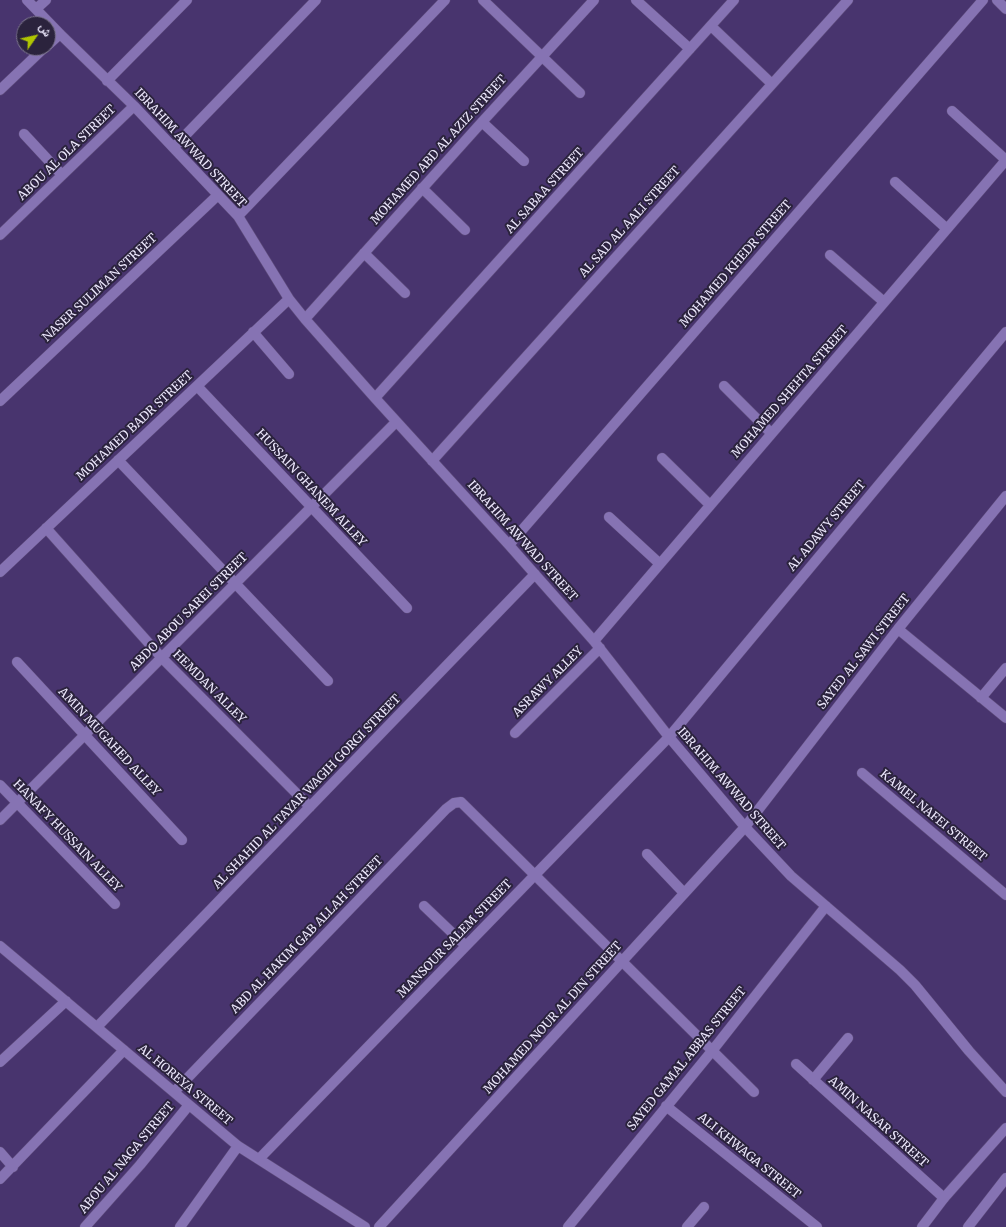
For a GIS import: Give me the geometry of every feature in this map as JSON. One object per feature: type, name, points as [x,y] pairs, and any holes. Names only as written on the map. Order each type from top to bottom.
[{"type":"street","name":"IBRAHIM AWWAD STREET","points":[[27,0],[107,81],[134,106],[238,216],[289,299],[305,319],[597,644],[669,737],[745,827],[791,876],[900,970],[915,985],[969,1051],[1006,1092]]},
{"type":"street","points":[[36,9],[46,0]]},
{"type":"street","points":[[107,81],[187,0]]},
{"type":"street","points":[[174,147],[316,0]]},
{"type":"street","points":[[238,216],[445,0]]},
{"type":"street","points":[[483,0],[580,93]]},
{"type":"street","name":"MOHAMED ABD AL AZIZ STREET","points":[[305,319],[422,188],[594,0]]},
{"type":"street","points":[[636,0],[690,50]]},
{"type":"street","name":"AL SABAA STREET","points":[[375,398],[734,0]]},
{"type":"street","name":"AL SAD AL AALI STREET","points":[[432,461],[848,0]]},
{"type":"street","name":"MOHAMED KHEDR STREET","points":[[509,545],[983,0]]},
{"type":"street","points":[[997,0],[1006,9]]},
{"type":"street","points":[[711,26],[772,84]]},
{"type":"street","points":[[56,38],[60,34]]},
{"type":"street","points":[[0,90],[36,56]]},
{"type":"street","name":"ABOU AL OLA STREET","points":[[0,235],[134,106]]},
{"type":"street","points":[[952,111],[1006,160]]},
{"type":"street","points":[[482,122],[524,161]]},
{"type":"street","points":[[24,134],[62,175]]},
{"type":"street","name":"MOHAMED SHEHTA STREET","points":[[597,644],[660,564],[1006,160]]},
{"type":"street","points":[[895,182],[947,229]]},
{"type":"street","points":[[422,188],[465,230]]},
{"type":"street","name":"NASER SULIMAN STREET","points":[[0,401],[218,195]]},
{"type":"street","points":[[364,253],[405,293]]},
{"type":"street","points":[[830,255],[884,302]]},
{"type":"street","name":"MOHAMED BADR STREET","points":[[0,572],[289,299]]},
{"type":"street","points":[[253,332],[290,374]]},
{"type":"street","name":"AL ADAWY STREET","points":[[669,737],[1006,332]]},
{"type":"street","name":"HUSSAIN GHANEM ALLEY","points":[[197,386],[407,608]]},
{"type":"street","points":[[724,386],[771,433]]},
{"type":"street","name":"ABDO ABOU SAREI STREET","points":[[0,820],[396,422]]},
{"type":"street","points":[[662,458],[710,505]]},
{"type":"street","points":[[118,460],[328,681]]},
{"type":"street","name":"SAYED AL SAWI STREET","points":[[745,827],[898,629],[1006,496]]},
{"type":"street","points":[[609,517],[660,564]]},
{"type":"street","name":"HEMDAN ALLEY","points":[[46,528],[162,658],[310,807]]},
{"type":"street","name":"AL SHAHID AL TAYAR WAGIH GORGI STREET","points":[[97,1028],[535,574]]},
{"type":"street","points":[[898,629],[1006,718]]},
{"type":"street","name":"ASRAWY ALLEY","points":[[515,733],[597,644]]},
{"type":"street","name":"AMIN MUGAHED ALLEY","points":[[16,662],[182,840]]},
{"type":"street","points":[[981,698],[1006,668]]},
{"type":"street","name":"MANSOUR SALEM STREET","points":[[259,1159],[669,737]]},
{"type":"street","name":"KAMEL NAFEI STREET","points":[[862,773],[1006,895]]},
{"type":"street","name":"HANAFY HUSSAIN ALLEY","points":[[0,785],[115,904]]},
{"type":"street","name":"ABD AL HAKIM GAB ALLAH STREET","points":[[174,1092],[446,809],[454,803],[461,802],[535,875]]},
{"type":"street","name":"MOHAMED NOUR AL DIN STREET","points":[[379,1227],[745,827]]},
{"type":"street","points":[[647,854],[684,893]]},
{"type":"street","points":[[535,875],[754,1092]]},
{"type":"street","points":[[424,906],[466,946]]},
{"type":"street","name":"SAYED GAMAL ABBAS STREET","points":[[568,1227],[712,1051],[826,906]]},
{"type":"street","name":"AL HOREYA STREET","points":[[0,946],[238,1146],[365,1227]]},
{"type":"street","points":[[0,1062],[66,1002]]},
{"type":"street","points":[[813,1080],[848,1038]]},
{"type":"street","points":[[0,1179],[124,1050]]},
{"type":"street","name":"AMIN NASAR STREET","points":[[796,1064],[944,1198]]},
{"type":"street","name":"ABOU AL NAGA STREET","points":[[85,1227],[140,1165],[189,1105]]},
{"type":"street","name":"ALI KHWAGA STREET","points":[[666,1106],[817,1227]]},
{"type":"street","points":[[922,1227],[944,1198],[1006,1128]]},
{"type":"street","points":[[180,1227],[238,1146]]},
{"type":"street","points":[[0,1152],[12,1167]]},
{"type":"street","points":[[968,1227],[1006,1179]]},
{"type":"street","points":[[687,1227],[704,1207]]}]
